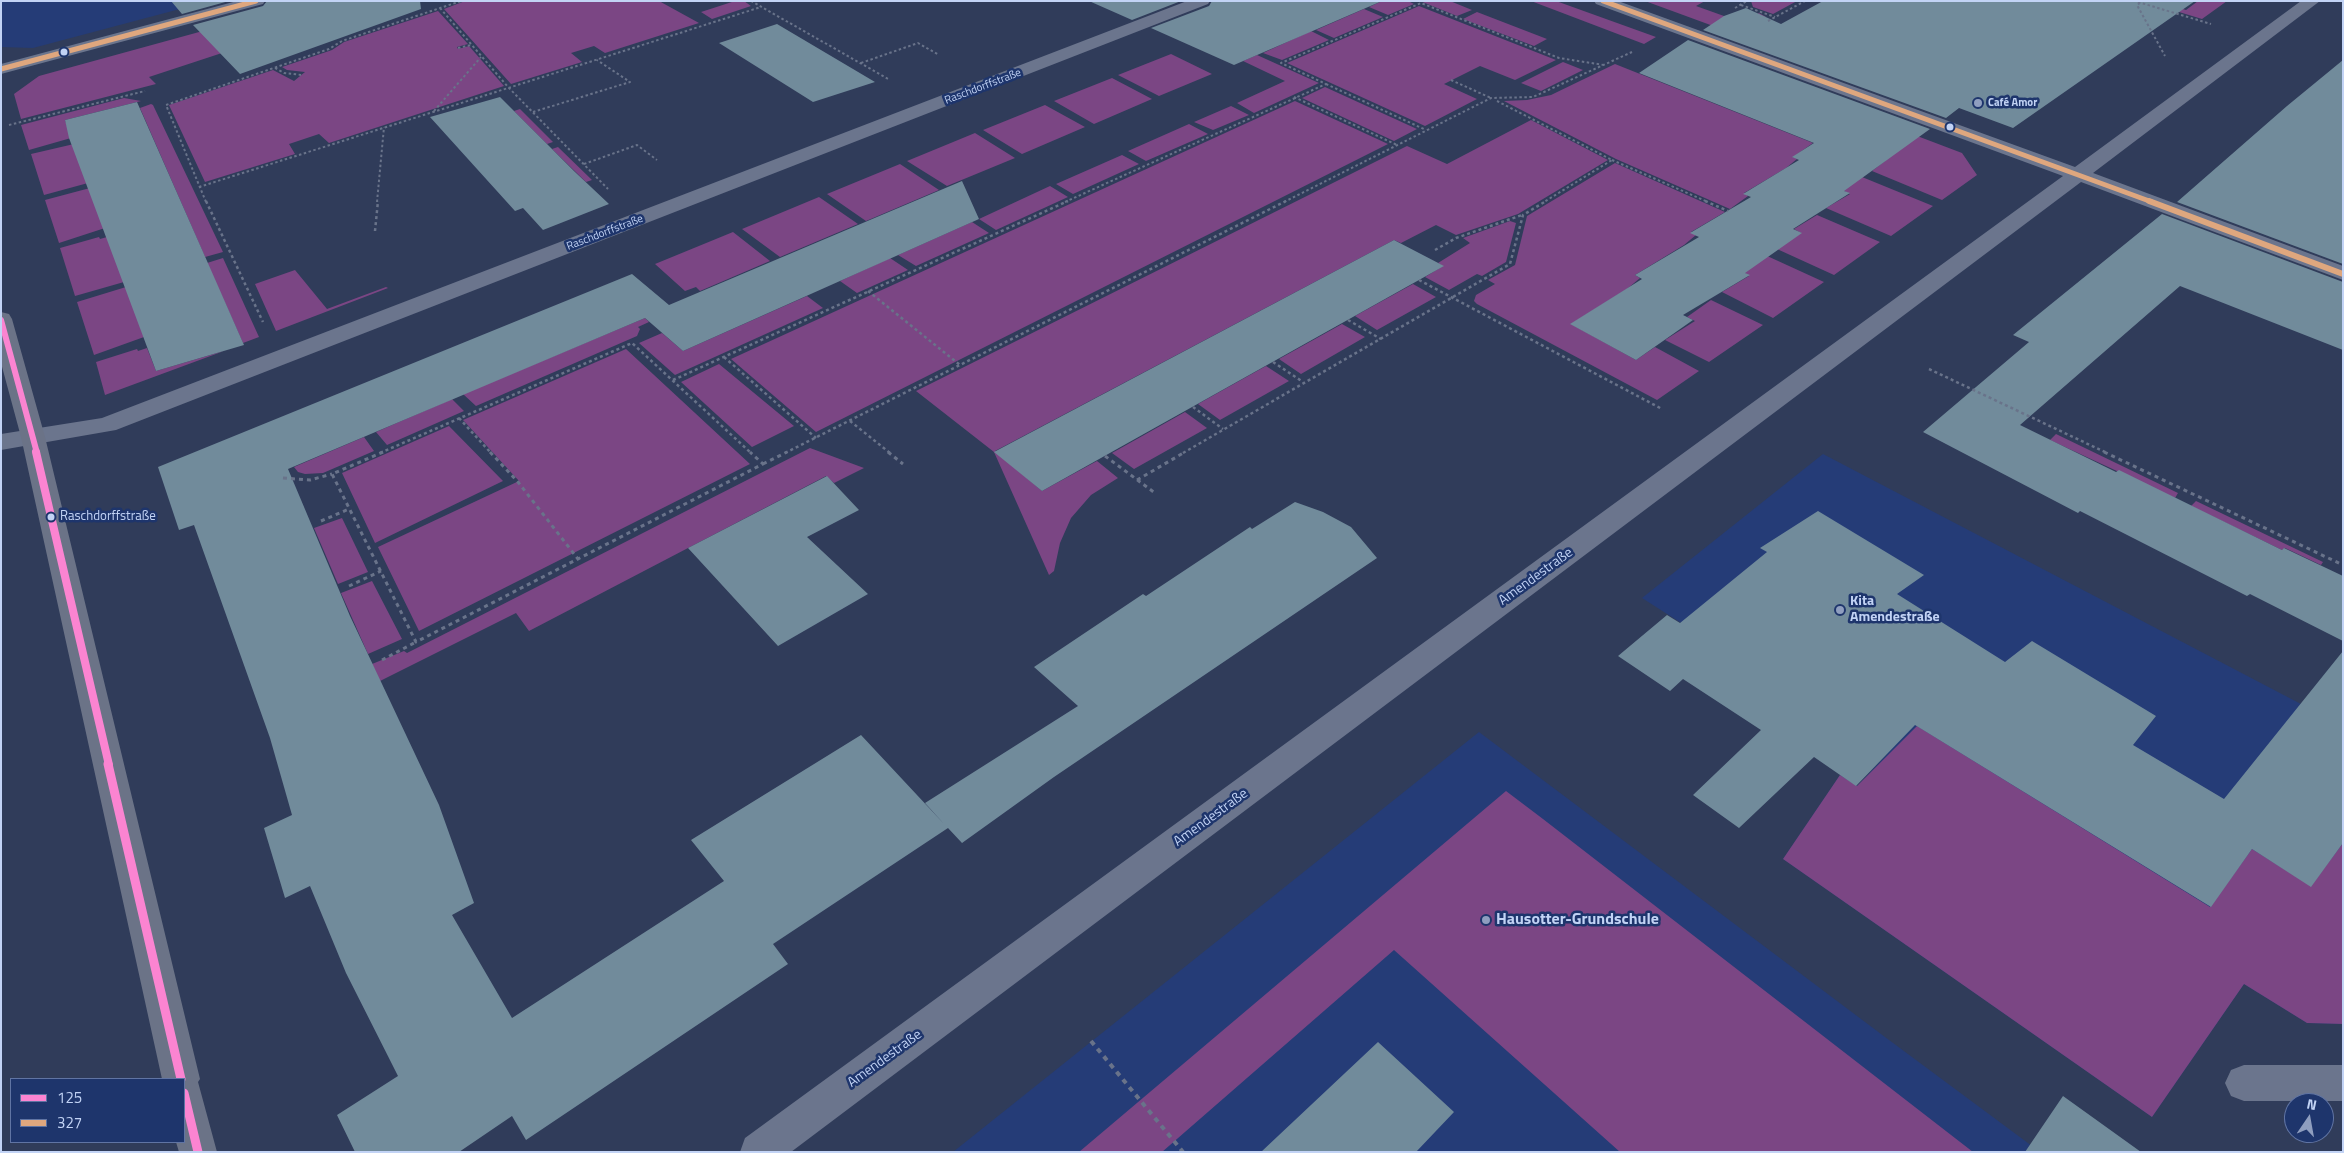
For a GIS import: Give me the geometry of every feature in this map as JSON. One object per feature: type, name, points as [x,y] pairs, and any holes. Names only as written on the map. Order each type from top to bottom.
[{"type":"street","points":[[1,69],[257,1]]},
{"type":"street","name":"Raschdorffstraße","points":[[1,442],[108,425],[1202,1]]},
{"type":"street","points":[[1602,1],[2079,174],[2343,274]]},
{"type":"street","name":"Amendestraße","points":[[759,1152],[2312,1]]},
{"type":"street","points":[[1,319],[33,437],[181,1078]]},
{"type":"street","points":[[2244,1084],[2343,1083]]},
{"type":"street","points":[[185,1096],[198,1152]]},
{"type":"path","points":[[264,323],[198,187],[166,106],[329,49],[342,41],[461,1]]},
{"type":"path","points":[[751,1],[892,81]]},
{"type":"path","points":[[2165,56],[2137,5],[2139,2],[2211,24]]},
{"type":"path","points":[[1426,130],[1281,63],[1421,3],[1559,58],[1604,65]]},
{"type":"path","points":[[1741,5],[1775,17]]},
{"type":"path","points":[[198,187],[761,7]]},
{"type":"path","points":[[440,8],[508,87],[611,192]]},
{"type":"path","points":[[382,660],[763,464],[1491,98],[1533,97],[1557,88],[1681,30]]},
{"type":"path","points":[[861,63],[918,43],[939,55]]},
{"type":"path","points":[[458,48],[471,44]]},
{"type":"path","points":[[433,112],[481,57]]},
{"type":"path","points":[[533,112],[630,82],[596,60]]},
{"type":"path","points":[[274,67],[284,73],[302,75]]},
{"type":"path","points":[[1451,80],[1491,98],[1612,160],[1728,210]]},
{"type":"path","points":[[673,380],[1293,97],[1326,84]]},
{"type":"path","points":[[9,125],[145,91]]},
{"type":"path","points":[[1293,97],[1398,145]]},
{"type":"path","points":[[375,231],[384,127]]},
{"type":"path","points":[[584,164],[637,145],[657,160]]},
{"type":"path","points":[[1435,250],[1456,238],[1523,215],[1612,160]]},
{"type":"path","points":[[1137,480],[1303,382],[1510,264],[1523,215]]},
{"type":"path","points":[[1419,280],[1662,409]]},
{"type":"path","points":[[868,291],[960,365]]},
{"type":"path","points":[[1348,320],[1381,339]]},
{"type":"path","points":[[283,478],[310,480],[332,474],[632,343],[763,464]]},
{"type":"path","points":[[724,357],[816,438]]},
{"type":"path","points":[[1273,362],[1303,382]]},
{"type":"path","points":[[1929,369],[2343,565]]},
{"type":"path","points":[[1192,407],[1223,429]]},
{"type":"path","points":[[459,418],[518,482],[578,559]]},
{"type":"path","points":[[850,421],[903,464]]},
{"type":"path","points":[[1105,456],[1155,493]]},
{"type":"path","points":[[332,474],[416,642]]},
{"type":"path","points":[[321,521],[350,509]]},
{"type":"path","points":[[349,586],[381,571]]},
{"type":"path","points":[[1091,1041],[1183,1152]]},
{"type":"shaded area","points":[[1,1],[210,1],[33,48],[1,47]]},
{"type":"shaded area","points":[[312,1],[295,29],[149,77],[156,84],[21,119],[14,94],[39,76]]},
{"type":"shaded area","points":[[465,1],[659,1],[699,23],[605,53],[594,46],[571,53],[582,62],[511,84],[444,9]]},
{"type":"shaded area","points":[[735,1],[744,1],[751,6],[712,19],[701,12]]},
{"type":"shaded area","points":[[1382,1],[1408,1],[1414,4],[1388,15],[1369,7]]},
{"type":"shaded area","points":[[1420,1],[1450,1],[1472,10],[1457,16]]},
{"type":"shaded area","points":[[1531,1],[1556,1],[1656,37],[1644,44]]},
{"type":"shaded area","points":[[1645,1],[1705,1],[1696,6],[1724,16],[1734,26],[1759,13],[1766,17],[1735,34]]},
{"type":"shaded area","points":[[1751,1],[1797,1],[1773,14],[1753,7]]},
{"type":"shaded area","points":[[2143,1],[2159,1],[2186,10],[2198,1],[2227,1],[2202,19]]},
{"type":"shaded area","points":[[1419,6],[1556,60],[1515,80],[1480,66],[1444,84],[1477,99],[1425,126],[1287,63]]},
{"type":"shaded area","points":[[1364,9],[1383,17],[1334,38],[1316,30]]},
{"type":"shaded area","points":[[438,11],[468,44],[457,47],[458,49],[469,46],[504,86],[329,143],[319,134],[289,144],[295,154],[205,182],[169,105],[273,70],[294,81],[305,72],[287,70],[282,67],[332,50],[344,42]]},
{"type":"shaded area","points":[[1477,12],[1547,39],[1534,46],[1463,19]]},
{"type":"shaded area","points":[[1311,31],[1329,40],[1282,60],[1263,53]]},
{"type":"shaded area","points":[[1171,54],[1212,74],[1159,96],[1118,75]]},
{"type":"shaded area","points":[[1257,55],[1319,83],[1254,113],[1237,103],[1285,81],[1243,61]]},
{"type":"shaded area","points":[[1563,62],[1583,70],[1541,91],[1521,83]]},
{"type":"shaded area","points":[[1615,64],[1813,143],[1793,157],[1797,159],[1786,168],[1744,193],[1748,196],[1730,209],[1616,159],[1504,101],[1527,100],[1551,95]]},
{"type":"shaded area","points":[[1112,78],[1152,99],[1094,124],[1054,101]]},
{"type":"shaded area","points":[[1325,87],[1417,129],[1394,141],[1302,98]]},
{"type":"shaded area","points":[[124,98],[141,101],[65,120],[71,138],[29,150],[21,125]]},
{"type":"shaded area","points":[[1817,98],[1962,153],[1977,175],[1942,200],[1872,171],[1885,161]]},
{"type":"shaded area","points":[[1295,101],[1388,144],[816,432],[731,359]]},
{"type":"shaded area","points":[[151,104],[223,252],[205,257],[140,108]]},
{"type":"shaded area","points":[[1045,105],[1085,127],[1022,154],[983,130]]},
{"type":"shaded area","points":[[1231,106],[1249,115],[1213,130],[1194,122]]},
{"type":"shaded area","points":[[520,109],[553,142],[547,144],[514,111]]},
{"type":"shaded area","points":[[1531,120],[1608,160],[1518,214],[1456,235],[1436,225],[1401,243],[1394,240],[995,451],[1042,491],[1097,461],[1118,478],[1091,495],[1071,518],[1060,543],[1054,571],[1049,575],[994,452],[916,391],[1407,146],[1447,164]]},
{"type":"shaded area","points":[[1189,124],[1208,134],[1146,161],[1128,151]]},
{"type":"shaded area","points":[[975,133],[1015,158],[947,186],[907,161]]},
{"type":"shaded area","points":[[74,144],[88,183],[44,195],[31,154]]},
{"type":"shaded area","points":[[558,147],[592,180],[586,182],[552,149]]},
{"type":"shaded area","points":[[1122,155],[1139,164],[1073,194],[1056,184]]},
{"type":"shaded area","points":[[1615,163],[1725,212],[1691,232],[1696,235],[1684,245],[1635,275],[1640,278],[1627,289],[1571,324],[1636,360],[1655,347],[1699,371],[1657,400],[1474,301],[1476,295],[1495,284],[1488,280],[1515,265],[1527,216]]},
{"type":"shaded area","points":[[900,164],[939,190],[866,221],[827,194]]},
{"type":"shaded area","points":[[1862,177],[1933,206],[1891,236],[1826,208],[1850,194],[1842,190]]},
{"type":"shaded area","points":[[1050,186],[1068,197],[996,230],[979,219]]},
{"type":"shaded area","points":[[90,188],[105,228],[59,243],[45,200]]},
{"type":"shaded area","points":[[819,197],[858,224],[780,257],[742,229]]},
{"type":"shaded area","points":[[1817,215],[1880,242],[1834,275],[1777,249],[1801,233],[1794,229]]},
{"type":"shaded area","points":[[1510,221],[1516,223],[1506,262],[1482,276],[1477,274],[1449,290],[1425,277],[1443,266],[1438,263],[1470,243],[1463,238]]},
{"type":"shaded area","points":[[972,222],[989,233],[916,266],[898,255]]},
{"type":"shaded area","points":[[733,232],[770,261],[700,291],[696,287],[685,291],[655,264]]},
{"type":"shaded area","points":[[99,237],[100,239],[107,237],[124,282],[75,296],[60,248]]},
{"type":"shaded area","points":[[1765,255],[1824,282],[1773,318],[1722,292],[1749,276],[1742,271]]},
{"type":"shaded area","points":[[223,258],[259,337],[243,343],[207,263]]},
{"type":"shaded area","points":[[890,258],[908,270],[857,293],[840,281]]},
{"type":"shaded area","points":[[295,270],[327,309],[386,287],[388,288],[276,331],[255,284]]},
{"type":"shaded area","points":[[1413,284],[1436,297],[1377,330],[1355,316]]},
{"type":"shaded area","points":[[126,287],[144,337],[94,355],[77,302]]},
{"type":"shaded area","points":[[807,296],[823,308],[675,375],[639,343],[662,333],[683,351]]},
{"type":"shaded area","points":[[1711,300],[1763,325],[1709,362],[1665,340],[1695,321],[1687,317]]},
{"type":"shaded area","points":[[645,318],[649,322],[638,327],[640,329],[637,336],[476,406],[463,394]]},
{"type":"shaded area","points":[[1342,324],[1365,337],[1301,374],[1279,359]]},
{"type":"shaded area","points":[[147,348],[156,371],[224,351],[105,395],[96,362],[137,349],[138,351]]},
{"type":"shaded area","points":[[626,349],[750,464],[419,631],[378,547],[519,481],[463,420]]},
{"type":"shaded area","points":[[719,364],[794,426],[752,447],[681,382]]},
{"type":"shaded area","points":[[1266,366],[1289,381],[1220,420],[1198,404]]},
{"type":"shaded area","points":[[452,399],[464,411],[387,445],[376,432]]},
{"type":"shaded area","points":[[1185,412],[1207,428],[1134,469],[1112,453]]},
{"type":"shaded area","points":[[449,426],[503,481],[375,543],[342,473]]},
{"type":"shaded area","points":[[2056,434],[2178,493],[2175,498],[2050,440]]},
{"type":"shaded area","points":[[364,437],[374,451],[323,473],[305,474],[298,472],[294,467]]},
{"type":"shaded area","points":[[810,448],[864,468],[834,483],[826,476],[529,631],[516,613],[380,681],[372,664],[404,651],[407,653]]},
{"type":"shaded area","points":[[1823,454],[2343,726],[2343,1024],[2307,1023],[2244,984],[2152,1117],[1783,859],[1840,775],[1857,786],[1887,754],[1642,598]]},
{"type":"shaded area","points":[[2196,501],[2323,562],[2321,565],[2285,548],[2282,550],[2191,506]]},
{"type":"shaded area","points":[[342,518],[368,572],[338,584],[314,528]]},
{"type":"shaded area","points":[[372,581],[402,639],[368,654],[341,593]]},
{"type":"shaded area","points":[[1917,726],[2210,907],[2252,849],[2311,886],[2343,843],[2343,1024],[2307,1023],[2244,984],[2152,1117],[1783,859],[1840,775],[1857,786]]},
{"type":"shaded area","name":"Hausotter-Grundschule","points":[[1479,732],[1885,1037],[2040,1152],[953,1152]]},
{"type":"shaded area","points":[[1506,791],[1973,1152],[1620,1152],[1394,950],[1162,1152],[1079,1152]]},
{"type":"building","points":[[171,1],[229,1],[182,14]]},
{"type":"building","points":[[267,1],[420,1],[421,9],[240,74],[193,25],[263,6]]},
{"type":"building","points":[[1089,1],[1181,1],[1132,20]]},
{"type":"building","points":[[1212,1],[1382,1],[1234,65],[1151,28],[1209,6]]},
{"type":"building","points":[[1823,1],[2195,1],[2013,128],[1959,108],[1946,118],[1703,30],[1724,16],[1746,8],[1781,24]]},
{"type":"building","points":[[777,24],[875,82],[813,102],[719,43]]},
{"type":"building","points":[[1688,40],[1930,129],[1844,191],[1850,193],[1793,229],[1802,233],[1745,273],[1750,275],[1683,315],[1693,320],[1636,360],[1570,324],[1642,279],[1635,275],[1699,237],[1690,233],[1751,197],[1743,194],[1799,160],[1792,157],[1814,143],[1639,73]]},
{"type":"building","points":[[2343,60],[2343,264],[2177,202],[2287,106]]},
{"type":"building","points":[[500,97],[609,204],[543,230],[523,208],[515,211],[430,117]]},
{"type":"building","points":[[137,102],[244,345],[156,371],[69,138],[65,120]]},
{"type":"building","points":[[962,181],[979,219],[683,351],[645,318],[288,469],[350,616],[439,805],[474,903],[452,915],[512,1018],[724,881],[691,840],[861,735],[945,825],[925,803],[1078,706],[1034,667],[1143,594],[1146,596],[1250,527],[1252,529],[1295,502],[1323,512],[1351,527],[1377,558],[1054,777],[962,843],[948,828],[773,944],[788,964],[526,1140],[512,1116],[459,1152],[355,1152],[337,1115],[398,1076],[346,973],[310,886],[285,898],[264,828],[292,815],[270,738],[194,525],[179,530],[158,467],[632,274],[669,305]]},
{"type":"building","points":[[2162,214],[2343,282],[2343,350],[2180,286],[2020,425],[2116,472],[2119,470],[2282,550],[2284,548],[2343,576],[2343,641],[2250,594],[2247,596],[2080,511],[2078,513],[1923,432],[2029,342],[2013,335]]},
{"type":"building","points":[[1394,240],[1444,266],[1042,491],[994,452]]},
{"type":"building","points":[[827,476],[859,510],[807,537],[868,594],[778,646],[688,548]]},
{"type":"building","points":[[1818,511],[1924,575],[1897,594],[2005,662],[2032,641],[2156,716],[2133,745],[2224,799],[2343,651],[2343,843],[2311,887],[2252,849],[2211,907],[1915,725],[1856,786],[1814,757],[1739,828],[1693,795],[1761,730],[1683,679],[1670,691],[1618,656],[1667,615],[1680,623],[1767,552],[1760,548]]},
{"type":"building","points":[[1378,1042],[1454,1112],[1416,1152],[1261,1152]]},
{"type":"building","points":[[2063,1096],[2141,1152],[2025,1152]]},
{"type":"transit line","name":"327","points":[[1,69],[256,1]]},
{"type":"transit line","name":"327","points":[[1603,1],[2026,155],[2343,274]]},
{"type":"transit line","name":"125","points":[[1,320],[33,437],[181,1078]]},
{"type":"transit line","name":"125","points":[[185,1097],[198,1152]]},
{"type":"place","name":"Café Amor","points":[[1978,103]]},
{"type":"place","name":"Raschdorffstraße","points":[[51,517]]},
{"type":"place","name":"Kita Amendestraße","points":[[1840,610]]},
{"type":"place","name":"Hausotter-Grundschule","points":[[1486,920]]}]
